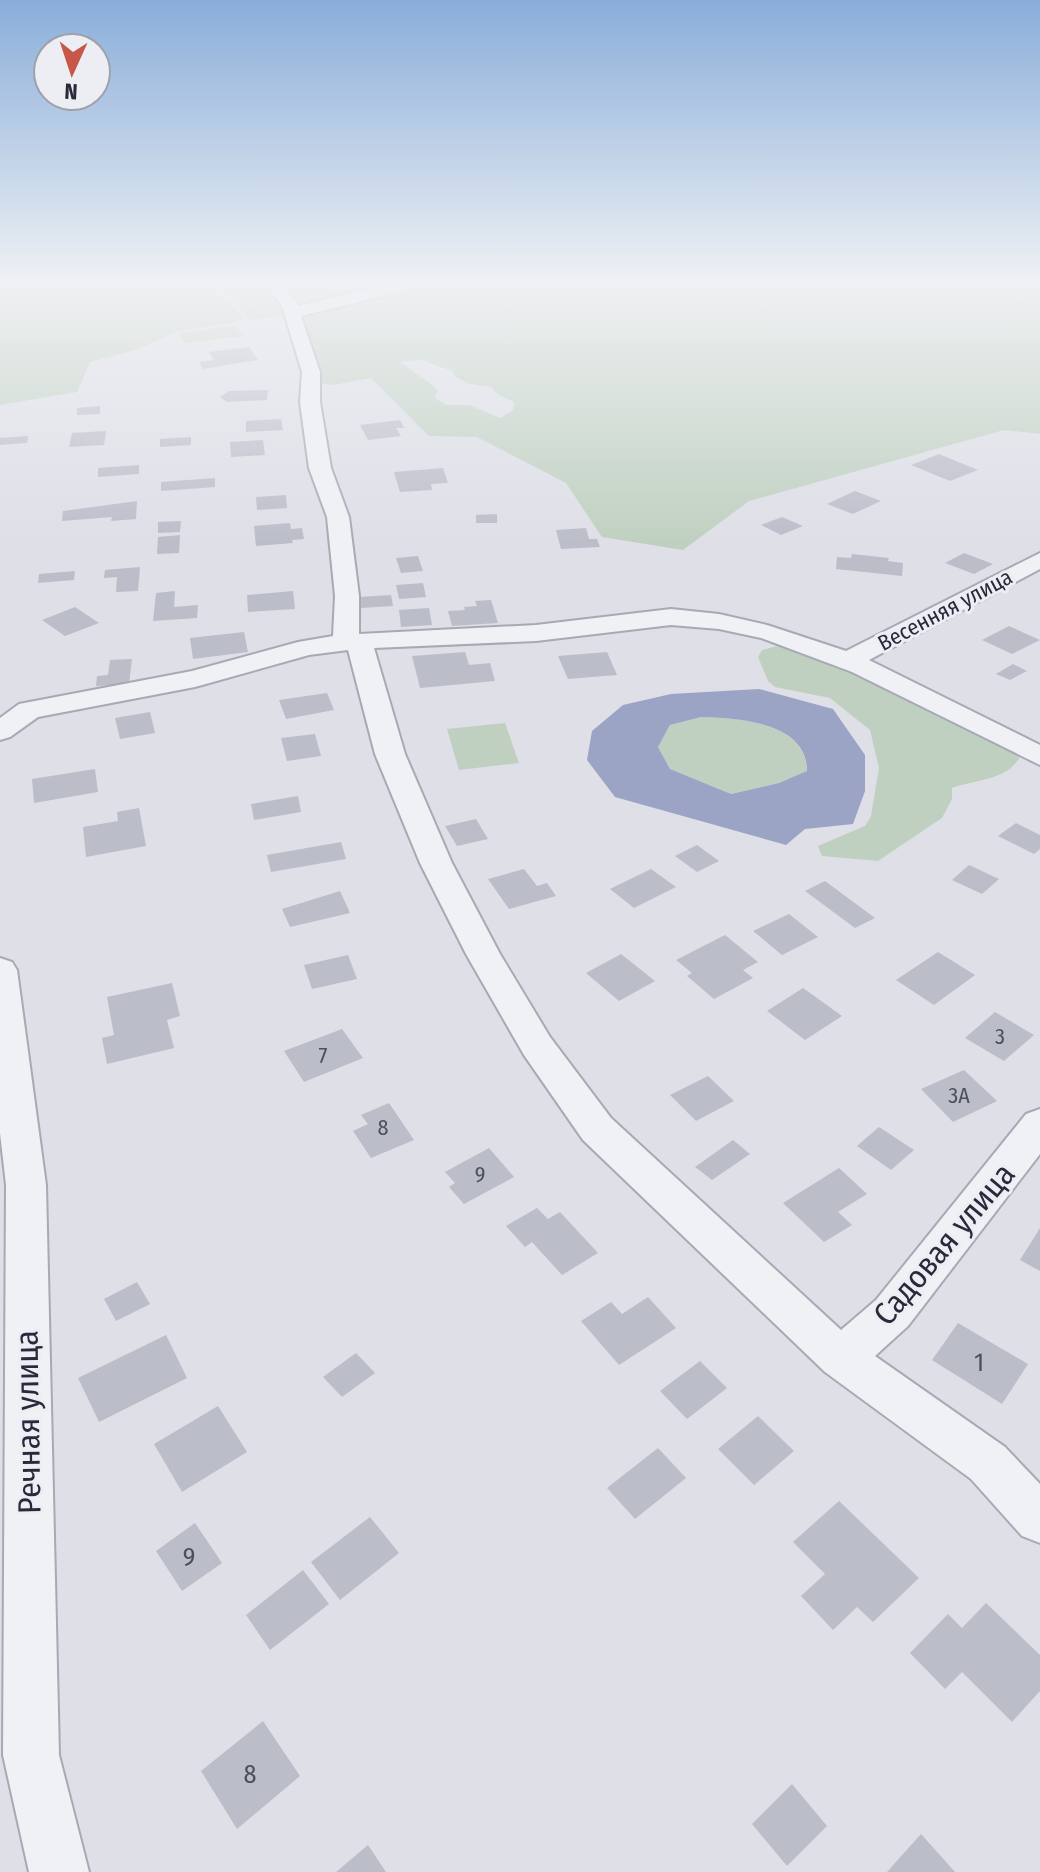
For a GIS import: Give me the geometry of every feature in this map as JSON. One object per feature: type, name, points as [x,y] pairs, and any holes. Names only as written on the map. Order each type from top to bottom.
[{"type":"street","points":[[310,368],[310,402],[320,468],[338,517],[353,642],[390,754],[436,863],[483,954],[537,1046],[597,1129],[841,1358],[988,1463],[1040,1519]]},
{"type":"street","name":"Весенняя улица","points":[[850,659],[1040,560]]},
{"type":"street","points":[[0,731],[29,710],[195,679],[307,648],[353,642],[536,633],[682,617],[758,632],[850,659],[1040,756]]},
{"type":"street","name":"Речная улица","points":[[0,970],[26,1185],[31,1755],[59,1872]]},
{"type":"street","name":"Садовая улица","points":[[841,1358],[892,1313],[1040,1124]]},
{"type":"green space","points":[[0,368],[87,368],[77,392],[0,405]]},
{"type":"green space","points":[[321,368],[409,368],[437,390],[435,398],[446,405],[469,405],[500,418],[513,410],[514,402],[491,387],[470,384],[445,368],[1040,368],[1040,434],[1004,430],[749,501],[683,550],[602,537],[566,483],[477,437],[429,436],[371,378],[333,385],[317,383]]},
{"type":"green space","points":[[777,646],[847,665],[1021,755],[1015,764],[1000,774],[952,788],[952,799],[942,818],[878,861],[822,856],[818,846],[865,826],[871,816],[879,768],[870,730],[830,698],[775,687],[768,681],[758,657],[762,650]]},
{"type":"green space","points":[[701,717],[751,722],[783,733],[795,742],[804,755],[807,772],[779,783],[731,794],[670,769],[658,747],[670,725]]},
{"type":"green space","points":[[505,723],[519,763],[459,770],[447,729]]},
{"type":"water","points":[[759,689],[833,709],[865,755],[865,791],[853,824],[805,829],[786,845],[615,797],[587,760],[592,731],[623,705],[671,694]],"holes":[[[701,717],[751,722],[783,733],[796,742],[804,755],[807,771],[779,783],[731,794],[670,769],[658,747],[670,725]]]},
{"type":"building","points":[[268,390],[267,400],[227,402],[220,397],[229,391]]},
{"type":"building","points":[[100,406],[100,414],[77,415],[77,408]]},
{"type":"building","points":[[281,419],[283,430],[246,432],[246,421]]},
{"type":"building","points":[[400,420],[404,428],[396,428],[401,436],[368,440],[360,425]]},
{"type":"building","points":[[106,431],[104,445],[69,447],[72,433]]},
{"type":"building","points":[[28,436],[27,443],[0,445],[0,438]]},
{"type":"building","points":[[191,437],[191,445],[160,447],[160,439]]},
{"type":"building","points":[[263,440],[265,455],[231,457],[230,442]]},
{"type":"building","points":[[939,454],[978,470],[950,481],[911,465]]},
{"type":"building","points":[[139,465],[139,474],[98,477],[98,468]]},
{"type":"building","points":[[443,468],[448,483],[431,484],[432,490],[400,492],[394,472]]},
{"type":"building","points":[[215,478],[215,487],[161,491],[161,482]]},
{"type":"building","points":[[855,491],[881,501],[853,514],[827,504]]},
{"type":"building","points":[[286,495],[287,508],[257,510],[256,497]]},
{"type":"building","points":[[137,501],[136,519],[111,521],[112,517],[62,521],[63,511]]},
{"type":"building","points":[[497,514],[497,523],[476,523],[476,515]]},
{"type":"building","points":[[782,517],[803,526],[781,535],[761,525]]},
{"type":"building","points":[[181,521],[180,532],[158,533],[158,522]]},
{"type":"building","points":[[290,523],[291,529],[302,528],[304,539],[256,546],[254,526]]},
{"type":"building","points":[[586,528],[589,539],[597,539],[600,547],[561,549],[556,530]]},
{"type":"building","points":[[180,535],[179,553],[157,554],[158,537]]},
{"type":"building","points":[[964,553],[993,564],[974,574],[945,563]]},
{"type":"building","points":[[852,554],[889,558],[888,561],[903,563],[902,576],[836,569],[837,557],[851,558]]},
{"type":"building","points":[[418,556],[423,571],[401,573],[396,558]]},
{"type":"building","points":[[140,567],[138,591],[116,592],[117,577],[104,578],[105,570]]},
{"type":"building","points":[[75,571],[74,580],[38,583],[39,574]]},
{"type":"building","points":[[423,583],[426,597],[399,599],[396,585]]},
{"type":"building","points":[[175,591],[174,607],[198,605],[197,618],[153,621],[156,593]]},
{"type":"building","points":[[293,591],[295,609],[248,612],[247,595]]},
{"type":"building","points":[[391,595],[393,606],[361,608],[360,597]]},
{"type":"building","points":[[491,600],[498,623],[452,626],[448,611],[465,610],[464,607],[477,606],[475,601]]},
{"type":"building","points":[[75,607],[99,623],[65,636],[42,620]]},
{"type":"building","points":[[429,608],[432,625],[401,627],[399,610]]},
{"type":"building","points":[[1009,626],[1040,640],[1012,654],[982,640]]},
{"type":"building","points":[[244,632],[248,652],[193,659],[190,638]]},
{"type":"building","points":[[465,652],[469,665],[490,663],[495,681],[420,688],[412,656]]},
{"type":"building","points":[[607,652],[617,675],[568,679],[558,656]]},
{"type":"building","points":[[132,659],[129,684],[96,686],[97,676],[108,675],[110,660]]},
{"type":"building","points":[[1013,664],[1027,671],[1010,680],[996,674]]},
{"type":"building","points":[[327,693],[334,710],[286,719],[279,700]]},
{"type":"building","points":[[150,712],[155,733],[120,739],[115,718]]},
{"type":"building","points":[[315,734],[321,756],[287,761],[281,738]]},
{"type":"building","points":[[95,769],[98,792],[34,803],[32,779]]},
{"type":"building","points":[[298,796],[301,812],[254,820],[251,804]]},
{"type":"building","points":[[139,808],[146,846],[86,857],[83,827],[118,821],[117,812]]},
{"type":"building","points":[[476,819],[488,839],[457,846],[445,826]]},
{"type":"building","points":[[1016,823],[1040,835],[1040,849],[1034,854],[998,836]]},
{"type":"building","points":[[341,842],[346,859],[271,872],[267,855]]},
{"type":"building","points":[[697,845],[719,861],[697,872],[675,856]]},
{"type":"building","points":[[969,865],[999,879],[982,894],[952,880]]},
{"type":"building","points":[[524,869],[537,886],[547,883],[556,896],[509,909],[488,879]]},
{"type":"building","points":[[651,869],[676,887],[634,908],[610,889]]},
{"type":"building","points":[[825,881],[875,918],[855,928],[805,891]]},
{"type":"building","points":[[340,891],[350,913],[290,927],[282,909]]},
{"type":"building","points":[[789,914],[818,937],[782,955],[753,931]]},
{"type":"building","points":[[725,935],[758,962],[743,970],[753,978],[714,999],[687,976],[692,973],[676,960]]},
{"type":"building","points":[[938,952],[975,975],[934,1005],[896,980]]},
{"type":"building","points":[[621,954],[655,981],[619,1001],[586,973]]},
{"type":"building","points":[[348,955],[357,979],[312,989],[304,965]]},
{"type":"building","points":[[172,983],[180,1016],[167,1020],[174,1048],[107,1064],[102,1038],[114,1035],[107,997]]},
{"type":"building","points":[[803,988],[842,1016],[805,1040],[767,1011]]},
{"type":"building","points":[[995,1012],[1034,1035],[1004,1061],[965,1038]]},
{"type":"building","points":[[342,1029],[363,1058],[304,1082],[284,1051]]},
{"type":"building","points":[[964,1070],[997,1101],[953,1122],[921,1089]]},
{"type":"building","points":[[708,1076],[734,1101],[696,1121],[670,1095]]},
{"type":"building","points":[[389,1103],[414,1140],[371,1158],[353,1131],[368,1124],[361,1115]]},
{"type":"building","points":[[879,1127],[914,1150],[891,1170],[857,1146]]},
{"type":"building","points":[[733,1140],[750,1154],[712,1180],[695,1167]]},
{"type":"building","points":[[489,1148],[514,1177],[464,1204],[449,1187],[455,1183],[445,1172]]},
{"type":"building","points":[[839,1168],[867,1194],[838,1212],[852,1225],[824,1242],[783,1203]]},
{"type":"building","points":[[537,1208],[548,1219],[560,1212],[598,1253],[562,1275],[532,1242],[525,1247],[506,1226]]},
{"type":"building","points":[[1040,1228],[1040,1271],[1020,1260]]},
{"type":"building","points":[[137,1282],[150,1304],[116,1321],[104,1299]]},
{"type":"building","points":[[648,1297],[676,1328],[619,1365],[581,1321],[611,1302],[622,1314]]},
{"type":"building","points":[[958,1323],[1028,1364],[1002,1404],[932,1360]]},
{"type":"building","points":[[166,1335],[187,1378],[99,1422],[78,1378]]},
{"type":"building","points":[[356,1353],[375,1373],[342,1397],[323,1377]]},
{"type":"building","points":[[700,1361],[727,1388],[687,1419],[660,1391]]},
{"type":"building","points":[[218,1406],[247,1452],[182,1492],[154,1444]]},
{"type":"building","points":[[758,1416],[794,1451],[754,1485],[718,1449]]},
{"type":"building","points":[[658,1448],[686,1478],[635,1519],[607,1488]]},
{"type":"building","points":[[839,1501],[919,1578],[873,1622],[857,1607],[833,1630],[801,1596],[825,1574],[793,1542]]},
{"type":"building","points":[[370,1517],[399,1553],[340,1600],[311,1562]]},
{"type":"building","points":[[195,1523],[222,1563],[182,1591],[156,1551]]},
{"type":"building","points":[[303,1570],[329,1604],[270,1650],[246,1615]]},
{"type":"building","points":[[986,1603],[1040,1655],[1040,1691],[1012,1722],[962,1672],[945,1689],[910,1653],[948,1614],[962,1628]]},
{"type":"building","points":[[263,1721],[300,1776],[237,1829],[201,1771]]},
{"type":"building","points":[[792,1784],[827,1826],[787,1866],[752,1824]]},
{"type":"building","points":[[921,1834],[955,1872],[887,1872]]},
{"type":"building","points":[[368,1845],[386,1872],[336,1872]]}]
